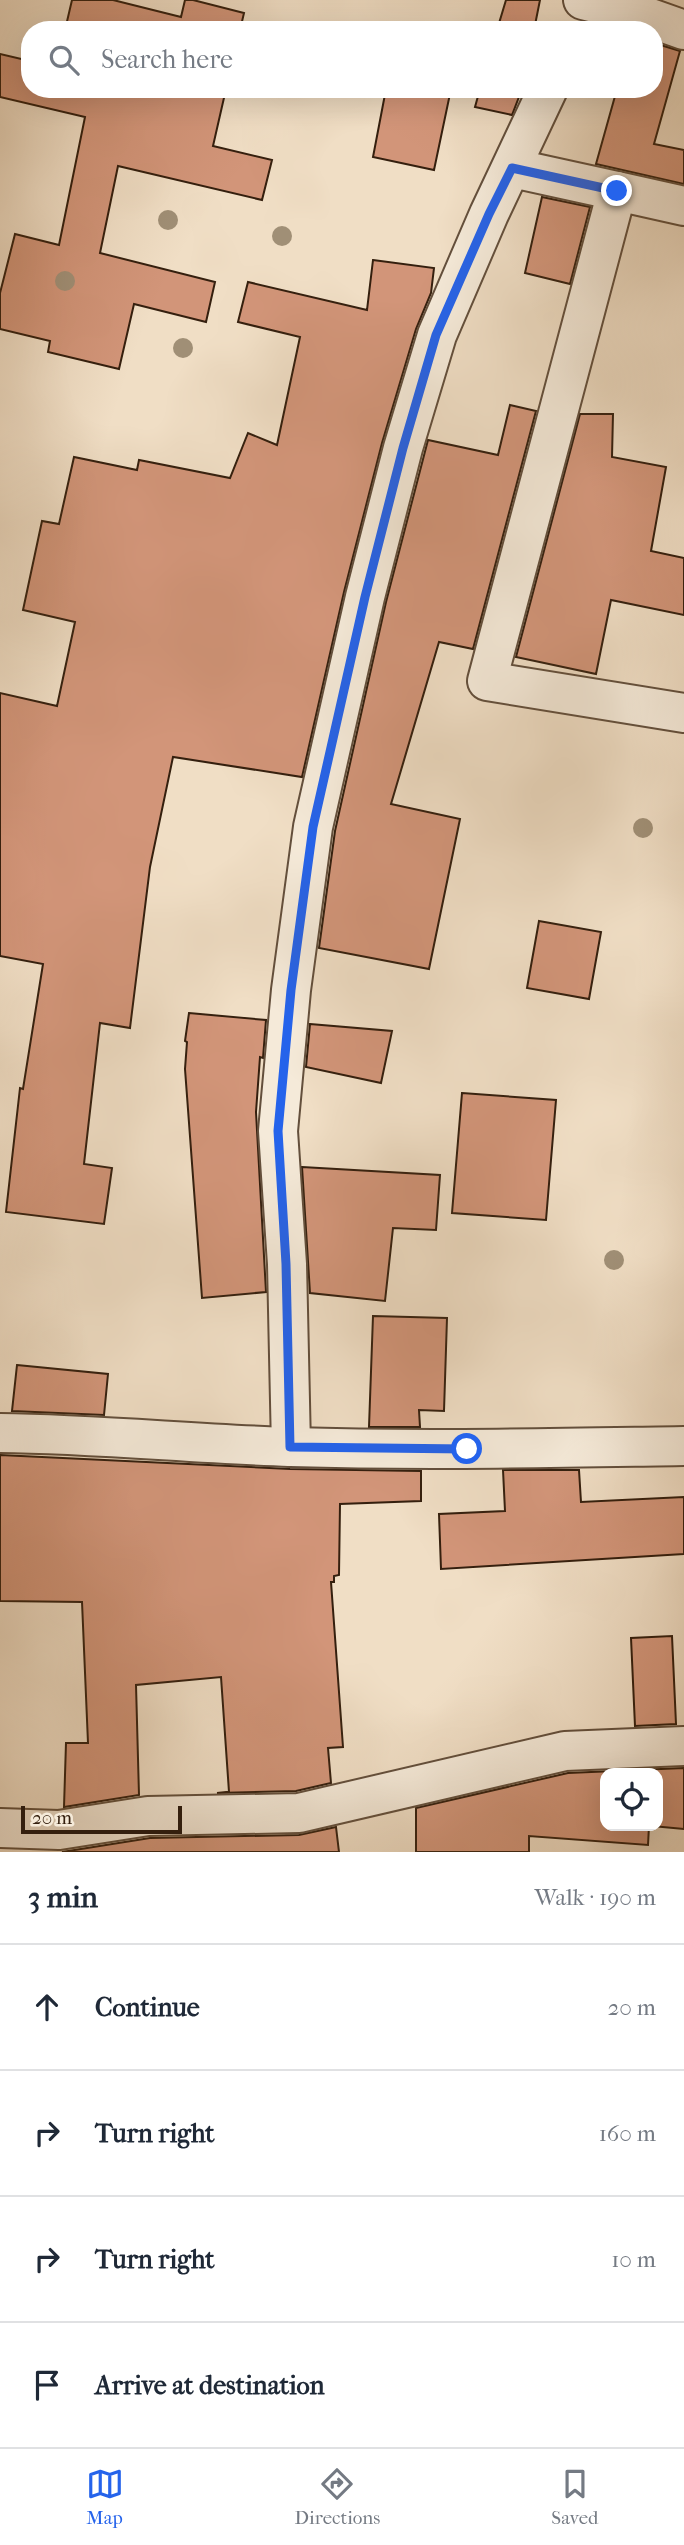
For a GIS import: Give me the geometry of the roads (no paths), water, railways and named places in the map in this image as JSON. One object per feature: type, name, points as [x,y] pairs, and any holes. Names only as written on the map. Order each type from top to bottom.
[{"type":"street","points":[[584,8],[639,14],[659,21]]},
{"type":"street","points":[[663,23],[684,30]]},
{"type":"street","points":[[290,1447],[286,1264],[278,1131],[291,990],[313,827],[365,597],[403,448],[436,335],[544,98]]},
{"type":"street","points":[[512,168],[684,206]]},
{"type":"street","points":[[617,191],[487,681],[684,713]]},
{"type":"street","points":[[0,1433],[46,1433],[290,1447],[467,1449],[684,1446]]},
{"type":"street","points":[[0,1828],[58,1841],[148,1816],[299,1813],[565,1752],[684,1746]]}]
